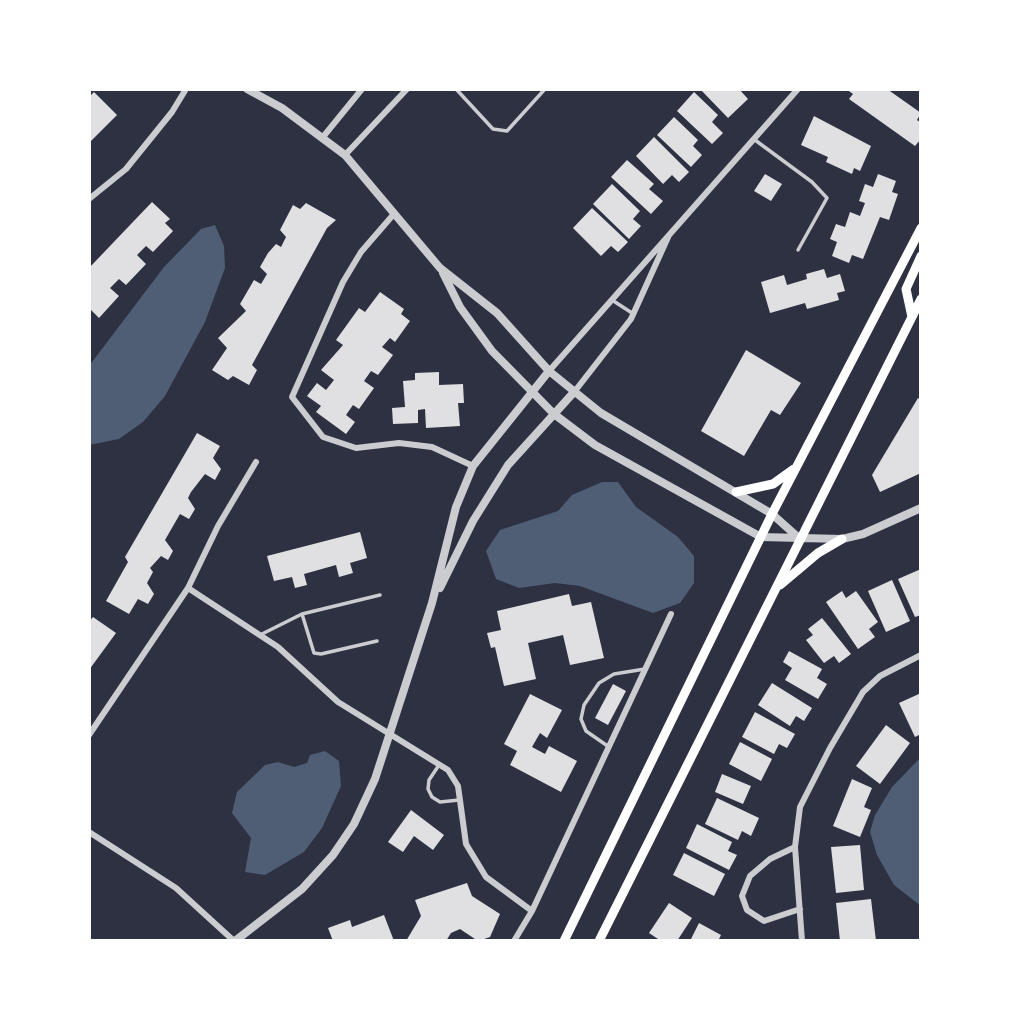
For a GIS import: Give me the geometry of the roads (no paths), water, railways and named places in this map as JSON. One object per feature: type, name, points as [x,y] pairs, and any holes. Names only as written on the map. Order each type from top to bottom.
[{"type":"main road","points":[[564,941],[772,513],[921,228]]},
{"type":"main road","points":[[916,320],[906,289],[921,256]]},
{"type":"main road","points":[[599,941],[773,591],[916,320],[921,299]]},
{"type":"main road","points":[[736,492],[773,484],[796,468]]},
{"type":"main road","points":[[773,591],[793,572],[842,539]]},
{"type":"street","points":[[89,199],[126,169],[172,112],[186,89]]},
{"type":"street","points":[[247,89],[282,108],[345,155],[440,268],[497,313],[549,371],[635,436],[772,513],[800,539]]},
{"type":"street","points":[[323,137],[362,89]]},
{"type":"street","points":[[345,155],[407,89]]},
{"type":"street","points":[[89,832],[176,888],[235,941],[302,889],[333,856],[354,824],[375,779],[432,603],[456,507],[473,466],[611,299],[799,89]]},
{"type":"street","points":[[393,215],[361,252],[343,282],[292,397],[323,436],[356,448],[400,443],[432,447],[473,466]]},
{"type":"street","points":[[432,603],[473,521],[508,466],[575,391],[634,315],[671,230]]},
{"type":"street","points":[[440,268],[468,318],[492,351],[531,394],[554,414],[595,445],[761,537],[842,539],[863,534],[921,508]]},
{"type":"street","points":[[89,736],[188,588],[218,526],[257,461]]},
{"type":"street","points":[[188,588],[278,647],[338,702],[390,732],[399,743],[439,765],[455,778],[461,799],[466,844],[486,877],[532,911]]},
{"type":"street","points":[[514,941],[532,911],[671,614]]},
{"type":"street","points":[[802,941],[795,847],[800,807],[845,720],[863,692],[880,676],[921,655]]},
{"type":"street","points":[[795,847],[770,859],[750,876],[742,896],[747,910],[764,920],[800,909]]},
{"type":"lane","points":[[456,89],[493,130],[507,131],[545,89]]},
{"type":"lane","points":[[754,139],[812,182],[827,198],[798,250]]},
{"type":"lane","points":[[611,299],[634,315]]},
{"type":"lane","points":[[260,635],[302,614],[380,595]]},
{"type":"lane","points":[[302,614],[314,653],[321,654],[377,641]]},
{"type":"lane","points":[[609,747],[586,731],[581,719],[584,705],[599,683],[614,674],[645,669]]},
{"type":"lane","points":[[439,765],[429,780],[428,789],[432,797],[440,802],[461,799]]},
{"type":"water","points":[[215,225],[224,246],[225,268],[205,322],[165,396],[143,422],[119,439],[89,445],[89,366],[164,267],[201,229]]},
{"type":"water","points":[[602,482],[618,482],[636,507],[678,537],[694,556],[694,583],[680,603],[653,613],[580,586],[555,583],[519,588],[496,579],[486,551],[500,530],[558,511],[572,495]]},
{"type":"water","points":[[325,751],[339,761],[341,786],[322,828],[304,852],[265,875],[245,872],[251,838],[232,813],[237,792],[265,765],[278,762],[294,767],[307,763],[310,755]]},
{"type":"water","points":[[921,757],[921,906],[894,885],[877,855],[870,832],[875,815],[892,787]]}]
